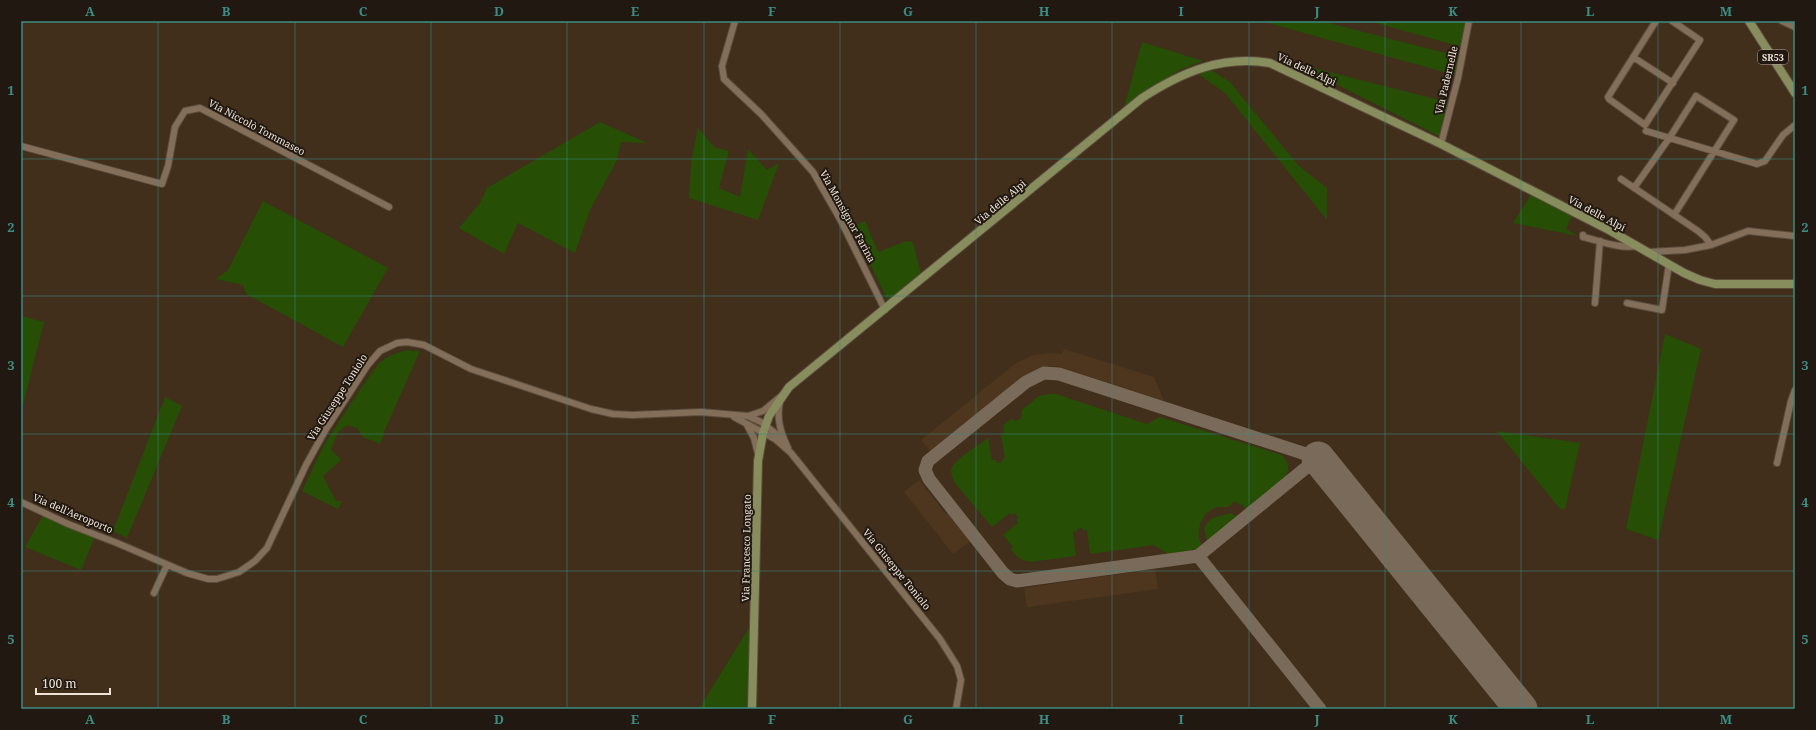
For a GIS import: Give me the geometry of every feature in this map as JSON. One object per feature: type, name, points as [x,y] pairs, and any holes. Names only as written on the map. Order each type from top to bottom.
[{"type":"main road","name":"SR53","points":[[1749,21],[1793,84],[1795,93]]},
{"type":"main road","name":"Via delle Alpi","points":[[783,394],[811,368],[885,310],[1142,98],[1164,84],[1201,68],[1235,60],[1254,60],[1270,63],[1441,144],[1700,280],[1715,284],[1795,284]]},
{"type":"main road","name":"Via Francesco Longato","points":[[752,709],[758,461],[764,429],[769,416],[783,394]]},
{"type":"street","name":"Via Monsignor Farina","points":[[735,21],[722,66],[724,79],[761,114],[813,172],[846,231],[885,310]]},
{"type":"street","name":"Via Padernelle","points":[[1441,144],[1458,78],[1469,21]]},
{"type":"street","points":[[1656,21],[1608,97],[1608,99],[1643,124],[1646,124],[1700,40],[1672,21]]},
{"type":"street","points":[[1782,21],[1795,27]]},
{"type":"street","points":[[1633,57],[1673,83]]},
{"type":"street","points":[[1634,188],[1670,137],[1696,96],[1734,120],[1674,215]]},
{"type":"street","name":"Via Niccolò Tommaseo","points":[[21,146],[162,184],[168,166],[175,127],[185,111],[200,108],[389,207]]},
{"type":"street","points":[[1646,131],[1759,164],[1765,161],[1787,130],[1795,126]]},
{"type":"street","points":[[1621,179],[1698,231],[1711,246]]},
{"type":"street","points":[[1649,252],[1685,250],[1711,246],[1748,231],[1795,236]]},
{"type":"street","points":[[1583,235],[1583,237],[1623,247],[1637,246]]},
{"type":"street","points":[[1595,302],[1600,241]]},
{"type":"street","points":[[1627,303],[1662,310],[1669,264]]},
{"type":"street","name":"Via Giuseppe Toniolo","points":[[117,543],[167,565],[197,576],[217,578],[239,572],[255,561],[267,548],[306,465],[344,400],[373,358],[388,346],[397,343],[407,342],[424,345],[471,369],[604,413],[627,416],[701,412],[748,416],[757,419],[764,429],[791,453],[940,639],[957,666],[961,680],[956,709]]},
{"type":"street","points":[[1777,463],[1791,401],[1795,390]]},
{"type":"street","name":"Via Giuseppe Toniolo","points":[[748,416],[763,411],[783,394]]},
{"type":"street","name":"Via Giuseppe Toniolo","points":[[783,394],[780,401],[778,416],[786,443],[791,453]]},
{"type":"street","name":"Via Giuseppe Toniolo","points":[[731,415],[746,424],[764,429]]},
{"type":"street","points":[[746,424],[752,432],[756,443],[758,461]]},
{"type":"street","points":[[764,429],[781,436],[786,443]]},
{"type":"street","points":[[760,446],[765,441],[773,438]]},
{"type":"street","name":"Via dell'Aeroporto","points":[[21,502],[68,524],[117,543]]},
{"type":"street","points":[[154,593],[167,565]]},
{"type":"shaded area","points":[[1064,349],[1154,377],[1164,401],[1057,366],[1045,366],[1022,378],[931,452],[921,440],[1016,363],[1033,355],[1051,353],[1062,354]]},
{"type":"shaded area","points":[[919,480],[946,514],[948,513],[971,541],[953,554],[904,492]]},
{"type":"shaded area","points":[[1155,569],[1158,589],[1027,607],[1024,588]]},
{"type":"green space","points":[[1261,21],[1321,21],[1461,57],[1458,76]]},
{"type":"green space","points":[[1369,21],[1468,21],[1462,47]]},
{"type":"green space","points":[[1142,42],[1203,61],[1179,70],[1123,111]]},
{"type":"green space","points":[[1294,63],[1451,103],[1441,137]]},
{"type":"green space","points":[[1208,68],[1230,82],[1299,166],[1327,188],[1327,220],[1225,93],[1197,72]]},
{"type":"green space","points":[[600,122],[647,143],[621,142],[617,160],[590,210],[575,253],[518,223],[504,254],[459,228],[480,203],[487,188]]},
{"type":"green space","points":[[698,128],[714,147],[729,151],[719,188],[740,197],[748,149],[767,170],[779,163],[758,220],[689,198],[691,162]]},
{"type":"green space","points":[[1532,193],[1572,216],[1566,229],[1578,236],[1513,223]]},
{"type":"green space","points":[[263,201],[388,268],[343,347],[246,294],[243,285],[216,279],[228,270]]},
{"type":"green space","points":[[865,221],[878,252],[906,241],[913,242],[921,274],[888,301],[852,227]]},
{"type":"green space","points":[[21,316],[44,322],[21,413]]},
{"type":"green space","points":[[1665,334],[1701,349],[1658,540],[1626,529]]},
{"type":"green space","points":[[406,350],[420,351],[380,444],[363,437],[357,428],[347,425],[338,432],[331,449],[341,460],[323,476],[336,501],[342,501],[338,509],[302,491],[324,445],[379,363],[389,356]]},
{"type":"green space","points":[[1056,394],[1147,424],[1160,417],[1282,455],[1286,460],[1288,469],[1283,480],[1247,509],[1235,501],[1228,507],[1218,507],[1208,512],[1199,528],[1202,545],[1197,549],[1168,554],[1154,545],[1090,554],[1087,530],[1083,530],[1082,528],[1073,532],[1076,556],[1030,562],[1024,561],[1015,554],[1011,549],[1013,547],[1003,535],[1018,523],[1016,520],[1018,518],[1015,513],[1012,515],[1010,513],[992,527],[955,483],[951,469],[958,460],[988,438],[992,460],[996,460],[997,463],[1002,462],[1002,459],[1005,458],[1001,435],[1004,433],[1003,425],[1011,419],[1016,421],[1021,418],[1022,410],[1039,396]]},
{"type":"green space","points":[[165,397],[182,406],[127,538],[113,531]]},
{"type":"green space","points":[[1497,431],[1580,443],[1565,509],[1560,509]]},
{"type":"green space","points":[[1230,513],[1238,517],[1207,542],[1204,528],[1207,523],[1212,518]]},
{"type":"green space","points":[[43,515],[95,536],[81,570],[25,547]]},
{"type":"green space","points":[[752,623],[748,709],[699,709]]},
{"type":"taxiway","points":[[1198,556],[1017,581],[1010,579],[1003,573],[929,479],[925,470],[928,461],[1026,382],[1044,373],[1059,374],[1318,458]]},
{"type":"taxiway","points":[[1318,458],[1198,556],[1320,709]]},
{"type":"runway","points":[[1318,458],[1521,709]]}]
